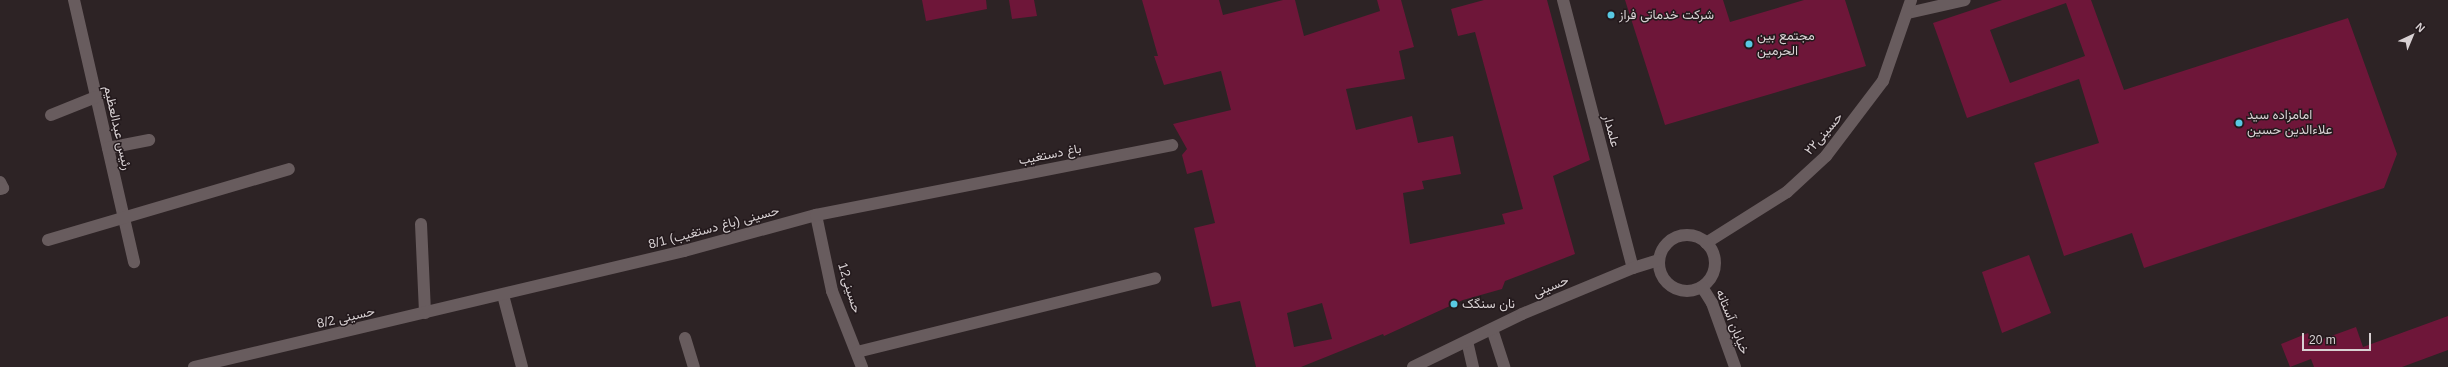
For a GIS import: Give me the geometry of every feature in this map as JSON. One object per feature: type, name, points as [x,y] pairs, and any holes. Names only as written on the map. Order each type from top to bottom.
[{"type":"street","name":"رئیس عبدالعظیم","points":[[74,0],[134,262]]},
{"type":"street","name":"علمدار","points":[[1562,0],[1633,268]]},
{"type":"street","name":"حسینی۲۲","points":[[1706,243],[1787,192],[1826,156],[1883,81],[1908,13],[1911,0]]},
{"type":"street","points":[[1908,13],[1965,0]]},
{"type":"street","points":[[51,115],[96,97]]},
{"type":"street","points":[[108,148],[149,140]]},
{"type":"street","name":"باغ دستغیب","points":[[934,192],[1172,144]]},
{"type":"street","points":[[48,240],[289,169]]},
{"type":"street","points":[[0,182],[2,188],[0,189]]},
{"type":"street","name":"8/1 حسینی (باغ دستغیب)","points":[[503,295],[816,216],[934,192]]},
{"type":"street","name":"حسینی12","points":[[816,216],[832,292],[862,367]]},
{"type":"street","points":[[422,224],[425,313]]},
{"type":"street","points":[[1677,237],[1698,237],[1706,243],[1715,261],[1714,271],[1702,287],[1685,291],[1672,287],[1663,278],[1659,260],[1662,250],[1677,237]]},
{"type":"street","name":"حسینی","points":[[1413,367],[1492,329],[1633,268],[1659,260]]},
{"type":"street","points":[[857,352],[1155,278]]},
{"type":"street","name":"خیابان آستانه","points":[[1702,287],[1712,303],[1735,367]]},
{"type":"street","points":[[503,295],[522,367]]},
{"type":"street","name":"8/2 حسینی","points":[[194,367],[503,295]]},
{"type":"street","points":[[1492,329],[1504,367]]},
{"type":"street","points":[[685,338],[694,367]]},
{"type":"street","points":[[1467,341],[1473,367]]},
{"type":"building","points":[[922,0],[986,0],[987,9],[926,21]]},
{"type":"building","points":[[1009,0],[1034,0],[1037,16],[1012,19]]},
{"type":"building","points":[[1142,0],[1219,0],[1223,15],[1283,0],[1295,0],[1304,36],[1380,11],[1377,0],[1401,0],[1414,47],[1399,51],[1405,79],[1346,89],[1356,130],[1412,116],[1418,143],[1453,136],[1461,174],[1422,181],[1424,189],[1403,193],[1410,244],[1505,224],[1502,214],[1523,209],[1475,32],[1458,36],[1451,9],[1484,0],[1547,0],[1590,160],[1553,176],[1575,254],[1505,281],[1502,289],[1463,300],[1384,336],[1383,334],[1301,367],[1256,367],[1240,301],[1212,307],[1194,228],[1215,223],[1202,170],[1187,174],[1182,155],[1187,149],[1173,124],[1231,110],[1221,71],[1164,85],[1154,56],[1158,56]],"holes":[[[1322,303],[1332,339],[1294,347],[1287,313]]]},
{"type":"building","name":"مجتمع بین الحرمین","points":[[1625,0],[1723,0],[1730,22],[1804,0],[1845,0],[1866,66],[1665,125]]},
{"type":"building","name":"امامزاده سید علاءالدین حسین","points":[[2002,0],[2091,0],[2124,90],[2348,18],[2397,154],[2384,188],[2144,268],[2132,233],[2064,256],[2034,163],[2099,143],[2079,79],[1967,118],[1933,23]],"holes":[[[2066,3],[2085,56],[2010,83],[1990,30]]]},
{"type":"building","points":[[2029,255],[2051,313],[2002,333],[1982,272]]},
{"type":"building","points":[[2448,316],[2448,350],[2402,367],[2314,367],[2311,359],[2290,367],[2281,344],[2308,333],[2312,343],[2356,327],[2363,347]]},
{"type":"place","name":"شرکت خدماتی فراز","points":[[1611,15]]},
{"type":"place","name":"مجتمع بین الحرمین","points":[[1749,44]]},
{"type":"place","name":"امامزاده سید علاءالدین حسین","points":[[2239,123]]},
{"type":"place","name":"نان سنگک","points":[[1454,304]]}]
